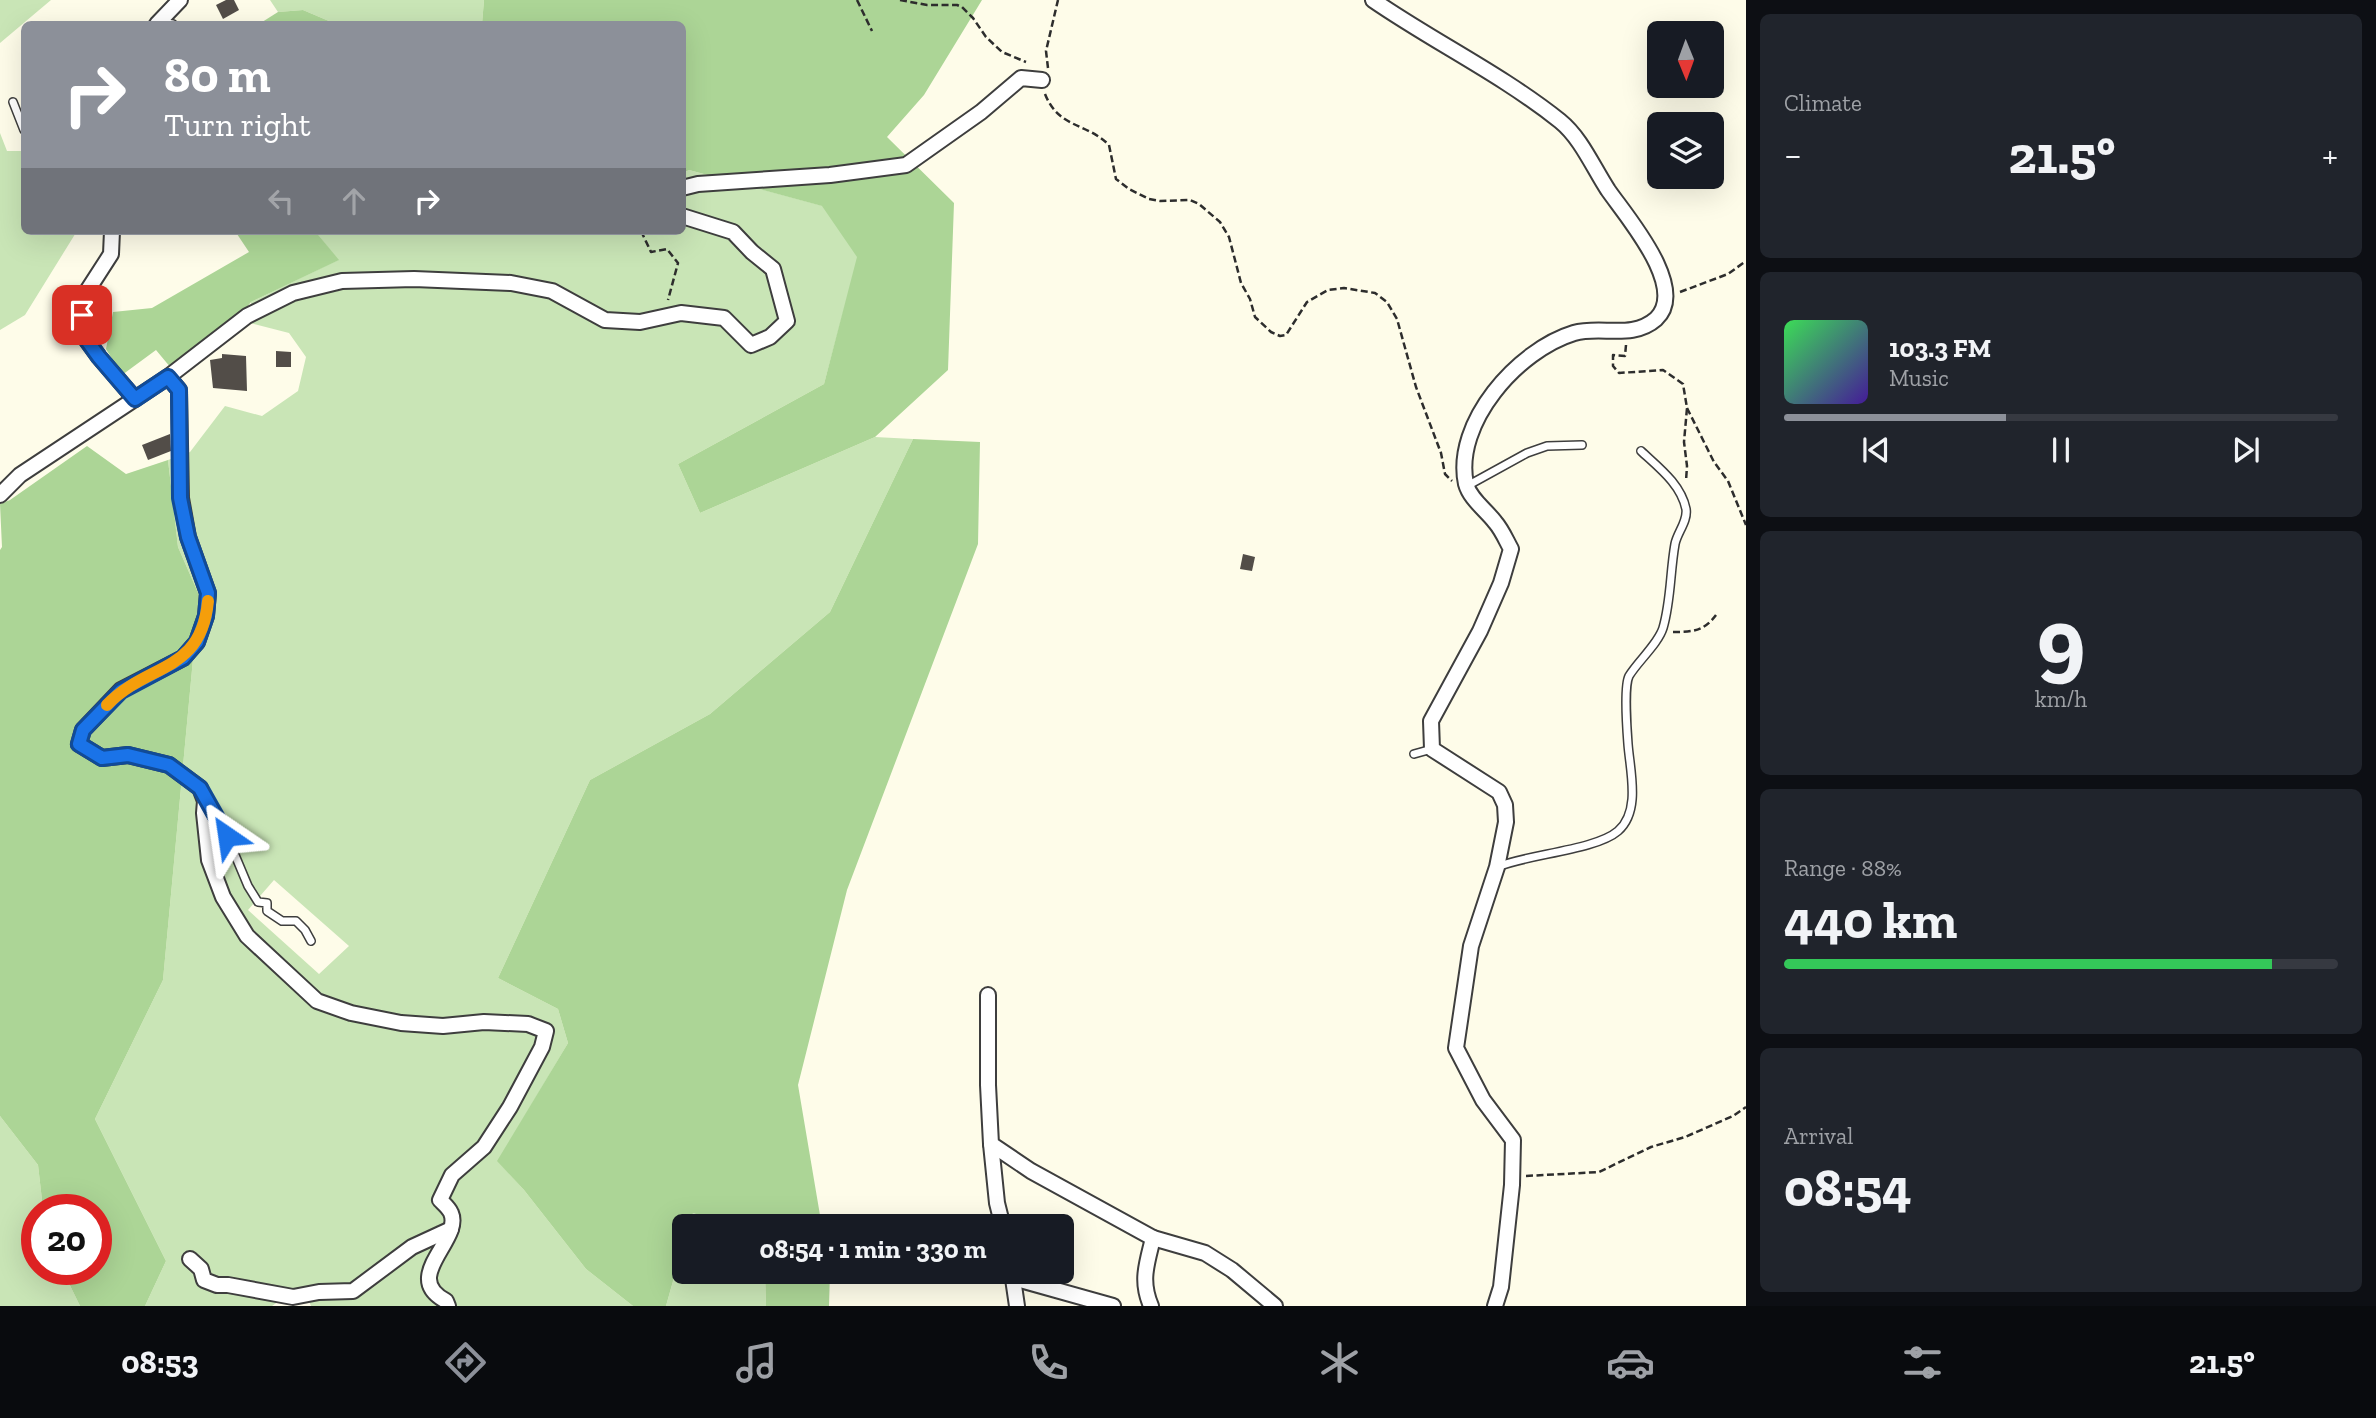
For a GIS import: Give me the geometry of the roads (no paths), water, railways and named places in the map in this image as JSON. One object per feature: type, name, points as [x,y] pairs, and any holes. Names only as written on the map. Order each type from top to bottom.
[{"type":"street","points":[[165,21],[180,0]]},
{"type":"street","points":[[1373,0],[1506,82],[1562,123],[1576,139],[1628,220],[1648,244],[1666,291],[1658,317],[1647,325],[1623,332],[1578,332],[1552,341],[1532,353],[1479,412],[1465,451],[1466,486],[1496,523],[1511,549],[1501,583],[1480,632],[1431,721],[1432,749],[1499,792],[1505,806],[1506,822],[1497,867],[1471,946],[1456,1048],[1483,1100],[1513,1140],[1513,1185],[1501,1287],[1495,1306]]},
{"type":"street","points":[[686,187],[830,175],[906,165],[981,112],[1021,78],[1042,80]]},
{"type":"street","points":[[0,495],[20,475],[168,377],[247,316],[293,293],[342,281],[414,279],[511,283],[552,291],[605,320],[640,321],[681,313],[724,317],[751,345],[770,337],[788,321],[773,269],[733,232],[686,217]]},
{"type":"street","points":[[112,235],[111,254],[82,299],[81,332],[135,399]]},
{"type":"street","points":[[168,377],[179,390],[180,498],[188,537],[208,593],[206,616],[197,642],[183,658],[121,691],[83,730],[79,744],[102,758],[128,755],[169,765],[200,788],[205,801],[209,860],[223,897],[247,936],[317,1001],[351,1013],[401,1023],[443,1026],[484,1022],[528,1024],[546,1031],[542,1047],[528,1075],[491,1137],[484,1147],[452,1175],[440,1200],[451,1211],[452,1229],[432,1262],[429,1282],[448,1306]]},
{"type":"street","points":[[988,995],[991,1144],[1000,1214]]},
{"type":"street","points":[[991,1144],[1031,1171],[1153,1238],[1205,1253],[1232,1270],[1275,1306]]},
{"type":"street","points":[[190,1259],[201,1269],[204,1280],[217,1285],[293,1297],[353,1291],[412,1247],[452,1229]]},
{"type":"street","points":[[1151,1306],[1144,1278],[1153,1238]]},
{"type":"street","points":[[1013,1284],[1017,1306]]},
{"type":"street","points":[[1041,1284],[1113,1306]]},
{"type":"lane","points":[[13,102],[21,122]]},
{"type":"lane","points":[[1466,486],[1527,453],[1547,446],[1583,445]]},
{"type":"lane","points":[[1497,867],[1514,860],[1602,841],[1620,830],[1628,817],[1633,798],[1627,726],[1628,678],[1662,631],[1675,541],[1686,509],[1678,489],[1641,451]]},
{"type":"lane","points":[[1414,754],[1432,749]]},
{"type":"lane","points":[[205,801],[227,836],[248,886],[258,902],[267,904],[267,911],[282,922],[296,921],[311,940]]}]
